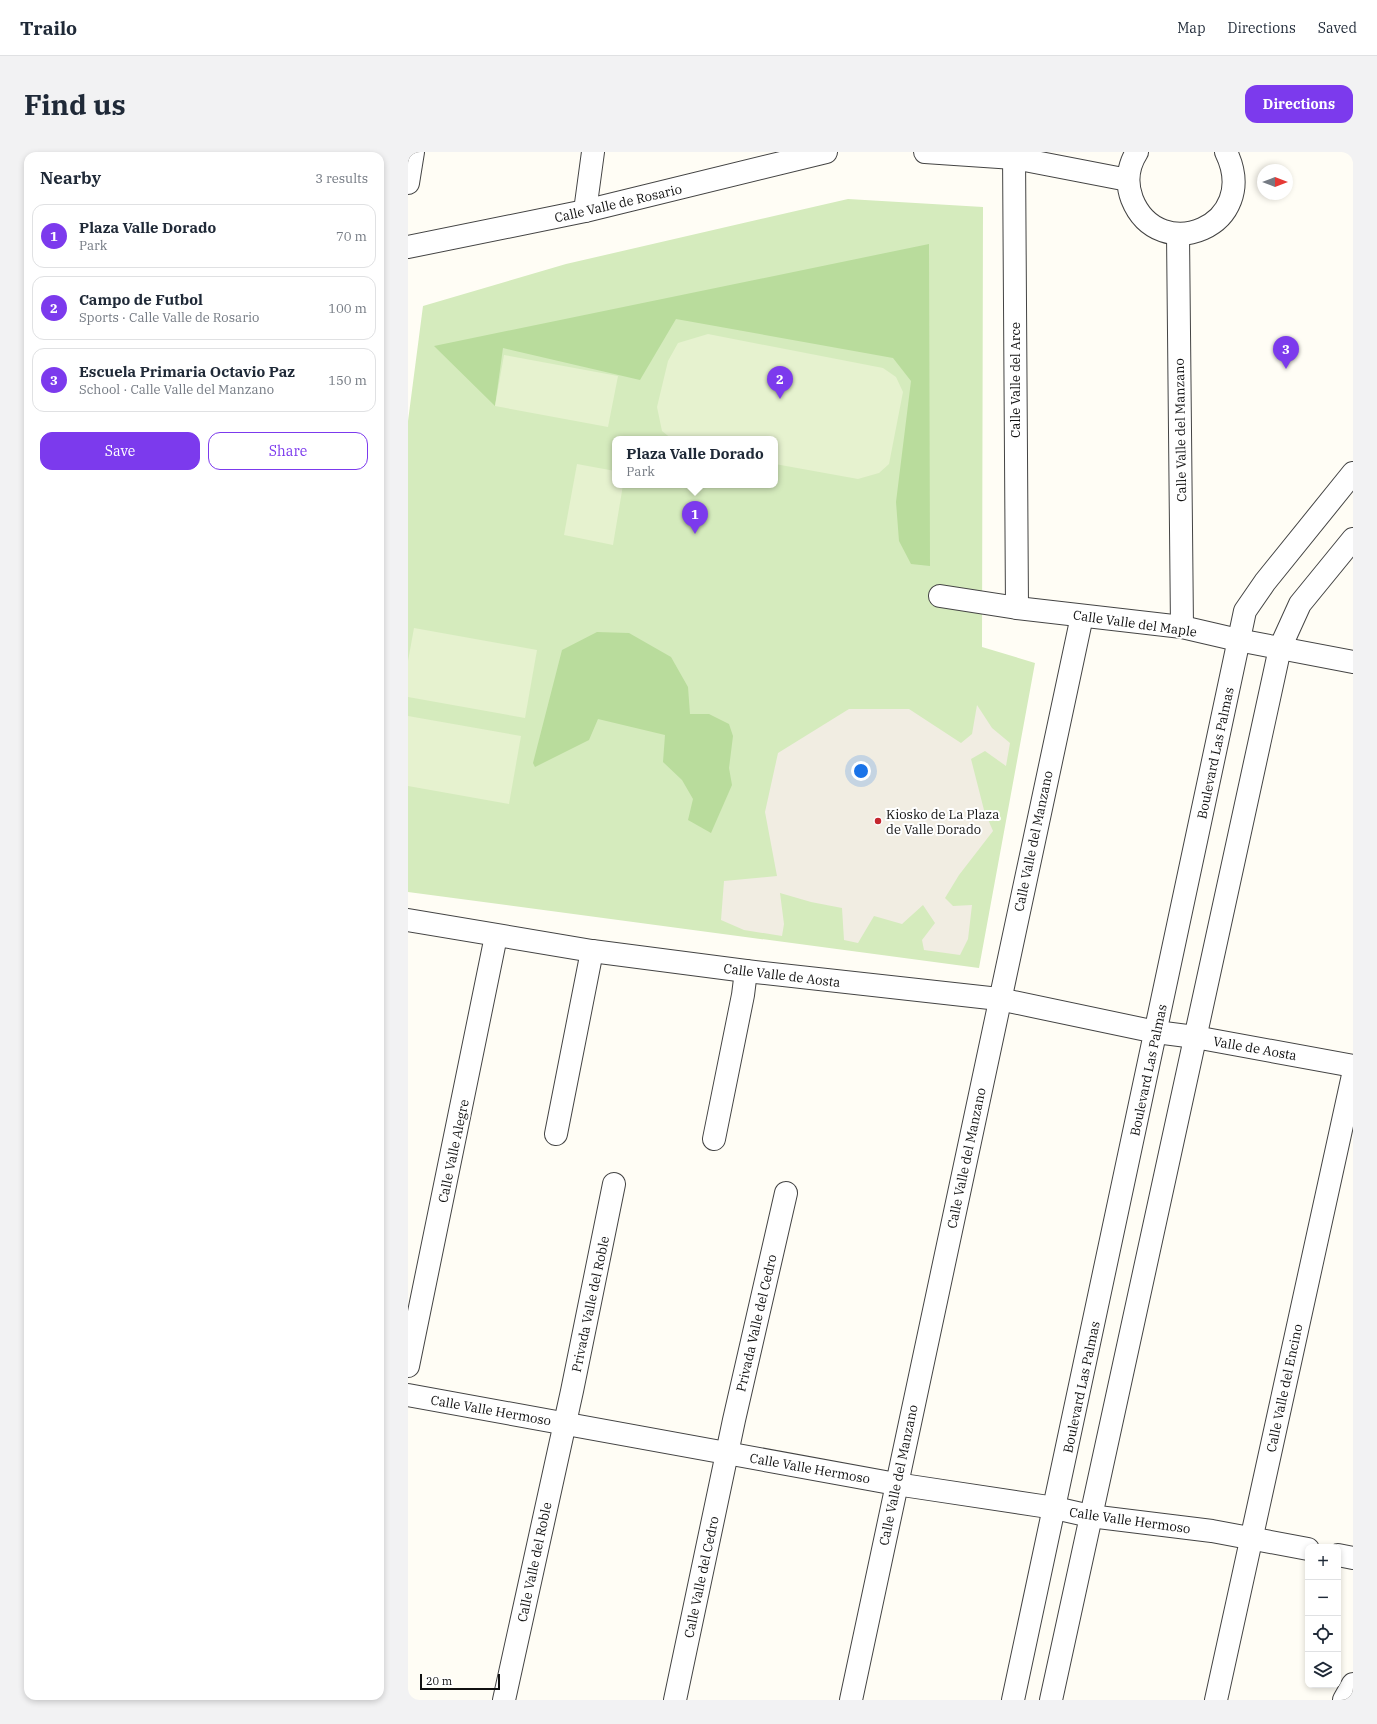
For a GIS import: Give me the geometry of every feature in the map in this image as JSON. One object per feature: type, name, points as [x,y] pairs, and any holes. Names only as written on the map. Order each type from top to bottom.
[{"type":"street","points":[[408,183],[413,152]]},
{"type":"street","points":[[585,212],[593,152]]},
{"type":"street","name":"Calle Valle de Rosario","points":[[408,247],[585,212],[826,152]]},
{"type":"street","points":[[925,152],[1014,155],[1128,180]]},
{"type":"street","points":[[1137,152],[1132,160],[1128,180],[1132,200],[1142,216],[1152,225],[1164,231],[1178,234],[1195,232],[1210,225],[1223,214],[1232,198],[1235,181],[1232,164],[1226,152]]},
{"type":"street","name":"Calle Valle del Arce","points":[[1014,155],[1017,608]]},
{"type":"street","name":"Calle Valle del Manzano","points":[[1178,234],[1182,627]]},
{"type":"street","name":"Boulevard Las Palmas","points":[[1013,1700],[1245,611],[1265,582],[1353,473]]},
{"type":"street","points":[[1051,1700],[1280,648],[1300,604],[1353,539]]},
{"type":"street","name":"Calle Valle del Maple","points":[[940,596],[1017,608],[1182,627],[1238,640],[1353,662]]},
{"type":"street","name":"Calle Valle del Manzano","points":[[851,1700],[999,999],[1082,616]]},
{"type":"street","name":"Calle Valle de Aosta","points":[[408,920],[592,951],[746,971],[999,999],[1156,1032]]},
{"type":"street","name":"Calle Valle Alegre","points":[[408,1366],[496,936]]},
{"type":"street","points":[[556,1134],[592,951]]},
{"type":"street","points":[[714,1139],[743,995],[746,971]]},
{"type":"street","name":"Valle de Aosta","points":[[1156,1032],[1195,1037],[1353,1066]]},
{"type":"street","name":"Calle Valle del Encino","points":[[1216,1700],[1353,1075]]},
{"type":"street","name":"Privada Valle del Roble","points":[[564,1424],[614,1184]]},
{"type":"street","name":"Privada Valle del Cedro","points":[[728,1453],[786,1193]]},
{"type":"street","name":"Calle Valle Hermoso","points":[[408,1395],[896,1484],[1055,1508],[1090,1516],[1251,1538],[1305,1548]]},
{"type":"street","name":"Calle Valle del Roble","points":[[504,1700],[564,1424]]},
{"type":"street","name":"Calle Valle del Cedro","points":[[675,1700],[728,1453]]},
{"type":"street","points":[[1341,1556],[1353,1558]]},
{"type":"street","points":[[1344,1700],[1353,1684]]},
{"type":"green space","points":[[848,199],[983,207],[982,647],[1035,663],[979,968],[408,892],[408,421],[423,306],[566,264]]},
{"type":"green space","points":[[929,244],[930,566],[911,564],[899,541],[896,502],[911,381],[893,358],[676,319],[640,380],[503,348],[495,406],[434,346]]},
{"type":"green space","points":[[708,334],[883,368],[896,377],[903,392],[889,464],[879,473],[858,479],[778,465],[778,436],[668,436],[662,431],[657,407],[668,361],[678,343]]},
{"type":"green space","points":[[504,355],[618,376],[608,427],[495,406]]},
{"type":"green space","points":[[577,464],[612,470],[612,488],[622,488],[613,545],[564,535]]},
{"type":"green space","points":[[414,628],[537,650],[525,718],[408,697],[408,661]]},
{"type":"green space","points":[[597,632],[629,633],[671,657],[688,687],[690,714],[709,714],[729,724],[733,736],[729,768],[732,785],[711,833],[688,820],[693,799],[682,780],[663,762],[665,735],[598,719],[589,740],[535,767],[533,763],[562,650]]},
{"type":"green space","points":[[408,716],[521,736],[509,804],[408,786]]},
{"type":"shaded area","name":"Kiosko de La Plaza de Valle Dorado","points":[[977,705],[992,728],[1010,743],[1006,766],[985,751],[971,759],[984,810],[993,831],[959,875],[945,898],[953,906],[972,905],[968,939],[960,955],[924,950],[922,940],[935,923],[923,905],[902,924],[874,916],[858,943],[844,940],[842,908],[811,902],[780,893],[784,924],[782,936],[744,930],[721,920],[724,881],[777,876],[765,812],[778,753],[849,709],[909,709],[961,743],[972,734]]},
{"type":"place","name":"Escuela Primaria Octavio Paz","points":[[1286,369]]},
{"type":"place","name":"Campo de Futbol","points":[[780,399]]},
{"type":"place","name":"Plaza Valle Dorado","points":[[695,534]]},
{"type":"place","name":"Kiosko de La Plaza de Valle Dorado","points":[[878,821]]}]
